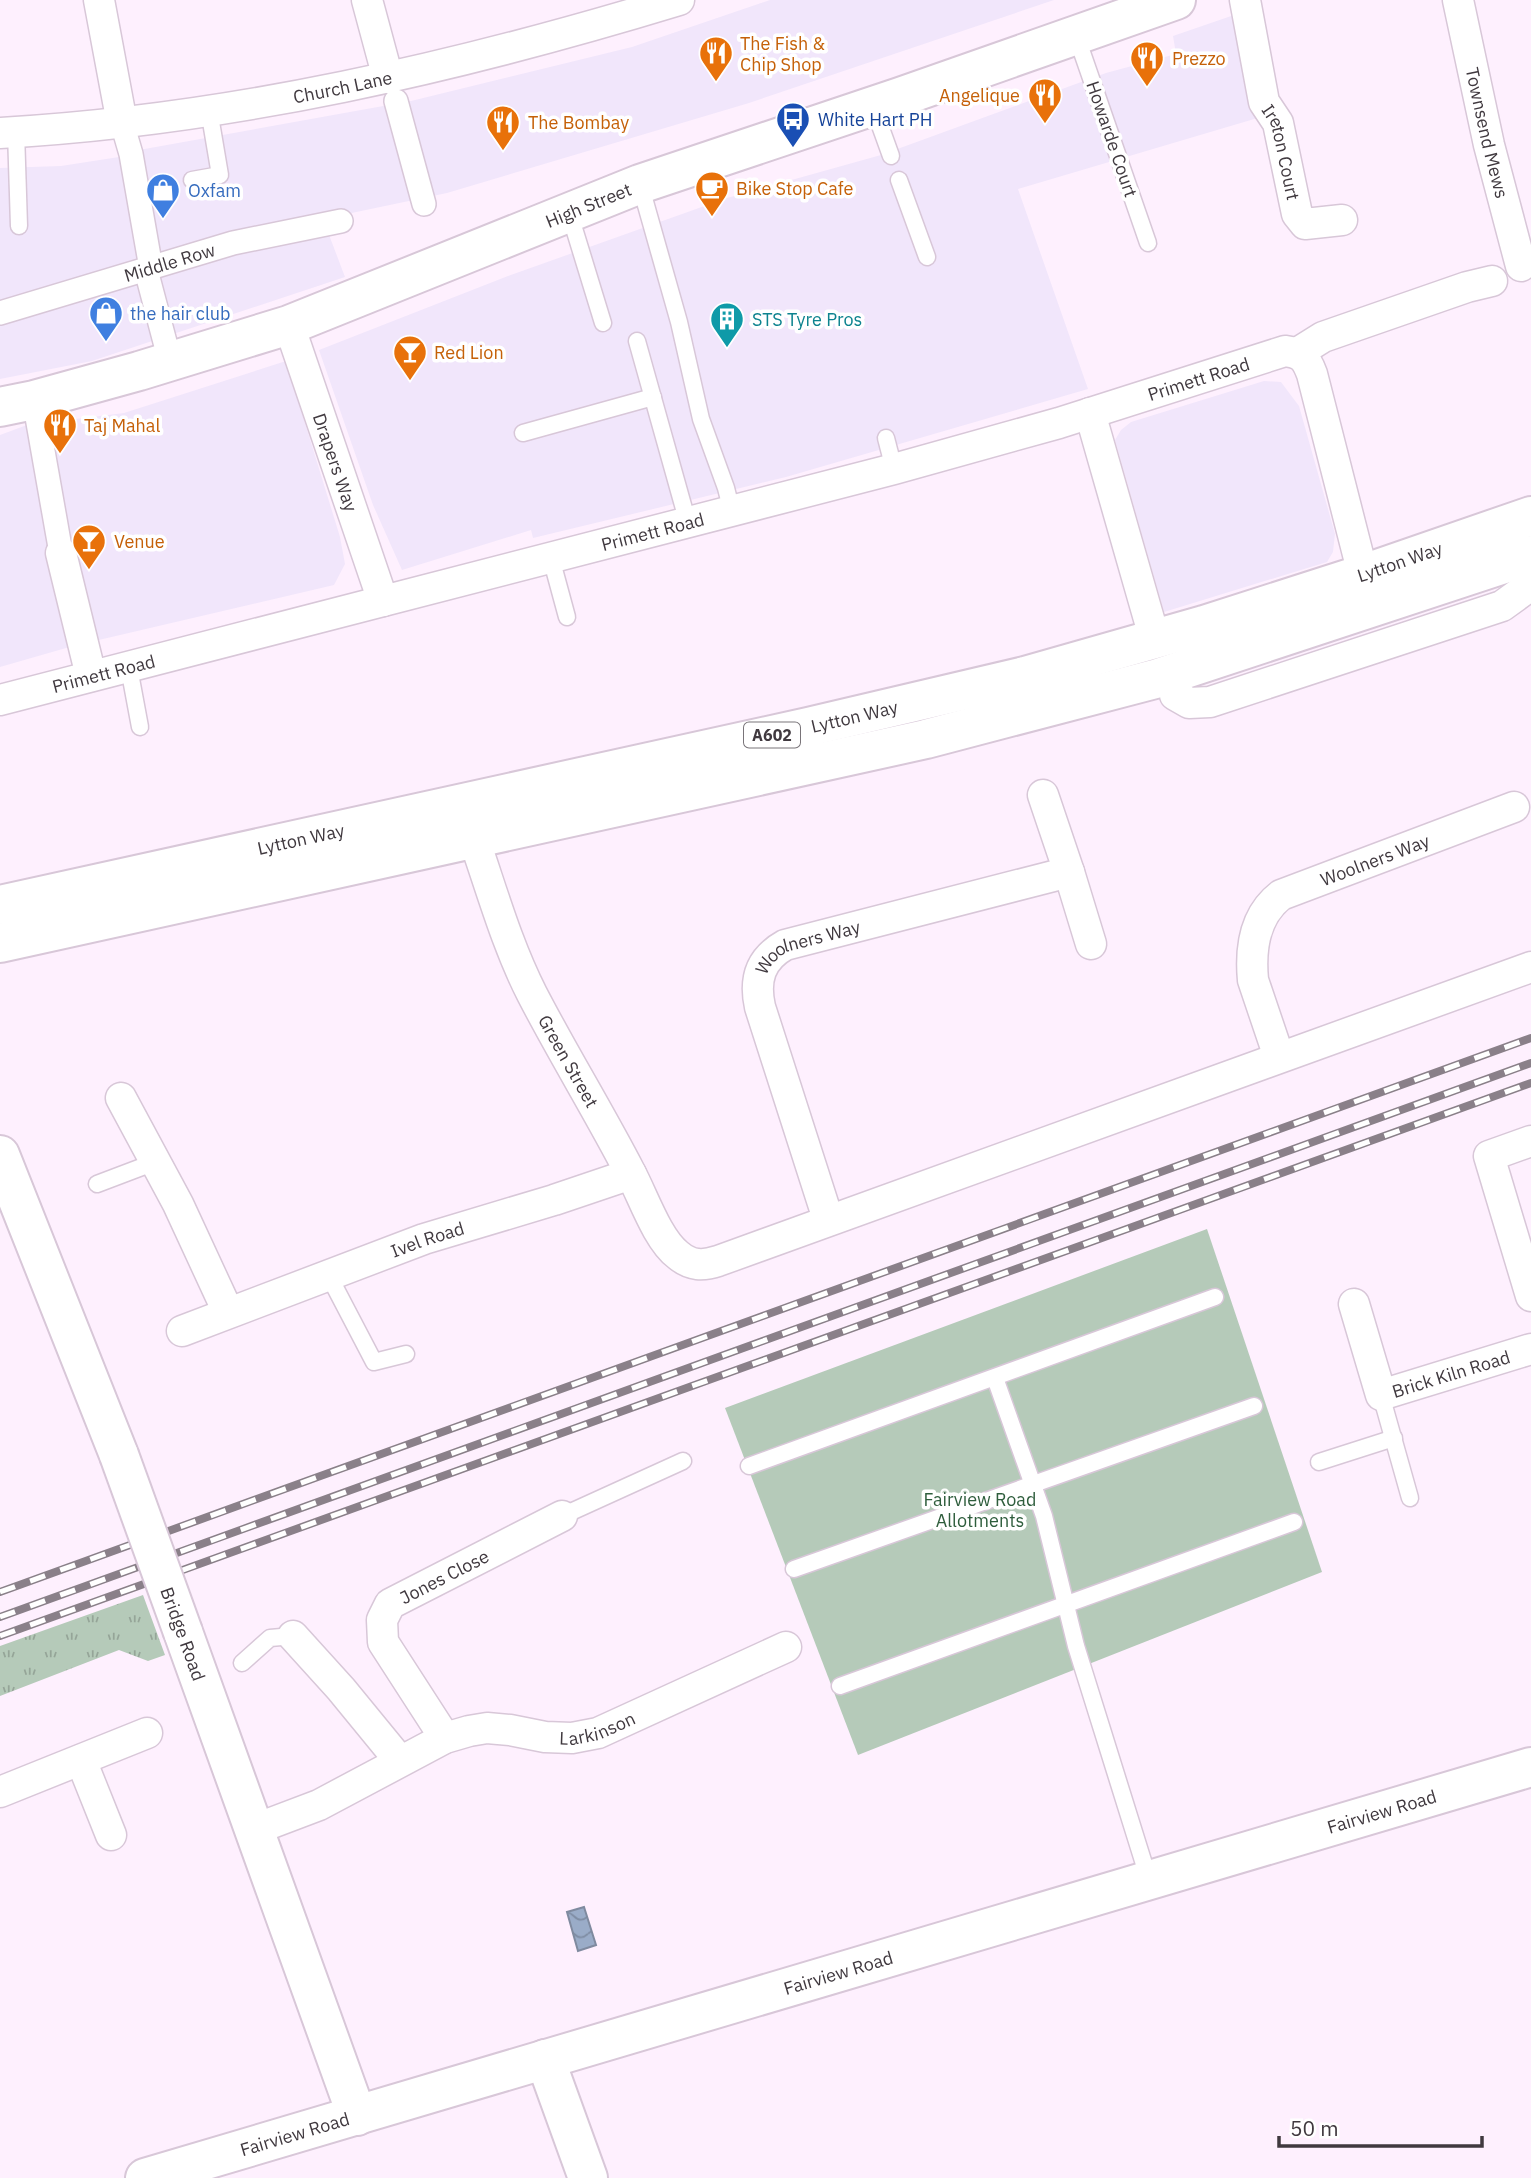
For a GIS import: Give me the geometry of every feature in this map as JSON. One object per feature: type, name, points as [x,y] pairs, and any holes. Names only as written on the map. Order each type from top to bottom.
[{"type":"street","points":[[99,0],[122,123],[131,154],[148,269],[170,361]]},
{"type":"street","points":[[368,0],[424,204]]},
{"type":"street","name":"Church Lane","points":[[8,132],[122,123],[392,89],[680,0]]},
{"type":"street","name":"High Street","points":[[17,403],[289,325],[640,184],[1176,0]]},
{"type":"street","name":"Ireton Court","points":[[1245,0],[1264,102],[1278,122],[1297,214],[1305,224],[1342,220]]},
{"type":"street","name":"Townsend Mews","points":[[1458,0],[1489,145],[1511,272]]},
{"type":"street","name":"Middle Row","points":[[0,313],[233,243],[341,222]]},
{"type":"street","name":"Primett Road","points":[[0,700],[894,470],[1090,413],[1271,354],[1299,352],[1323,337],[1511,272]]},
{"type":"street","name":"Drapers Way","points":[[289,325],[383,601]]},
{"type":"street","points":[[1299,352],[1307,361],[1312,374],[1363,574]]},
{"type":"street","points":[[17,403],[61,553],[91,676]]},
{"type":"street","points":[[1090,413],[1153,633]]},
{"type":"street","name":"Lytton Way","points":[[0,905],[808,727],[1011,679],[1204,625],[1531,516]]},
{"type":"street","name":"Lytton Way","points":[[0,943],[926,739],[1155,679],[1531,555]]},
{"type":"street","points":[[1175,695],[1189,703],[1210,702],[1502,606],[1531,585]]},
{"type":"street","points":[[1043,795],[1091,944]]},
{"type":"street","name":"Woolners Way","points":[[1279,1057],[1253,980],[1252,967],[1256,930],[1269,905],[1281,895],[1514,807]]},
{"type":"street","name":"Green Street","points":[[474,839],[512,949],[532,994],[662,1236],[675,1254],[693,1264],[706,1265],[828,1219]]},
{"type":"street","name":"Woolners Way","points":[[828,1219],[760,1007],[757,982],[768,958],[785,946],[1069,872]]},
{"type":"street","points":[[828,1219],[1531,967]]},
{"type":"street","points":[[121,1098],[178,1204],[228,1312]]},
{"type":"street","points":[[1531,1141],[1489,1156],[1531,1296]]},
{"type":"street","name":"Bridge Road","points":[[0,1155],[119,1455],[357,2116]]},
{"type":"street","name":"Ivel Road","points":[[182,1331],[424,1238],[631,1174]]},
{"type":"street","name":"Brick Kiln Road","points":[[1354,1304],[1381,1395],[1531,1349]]},
{"type":"street","name":"Jones Close","points":[[445,1738],[383,1642],[383,1620],[390,1604],[562,1516]]},
{"type":"street","points":[[293,1636],[400,1761]]},
{"type":"street","name":"Larkinson","points":[[253,1830],[319,1805],[445,1738],[487,1728],[545,1737],[572,1738],[598,1733],[786,1647]]},
{"type":"street","points":[[0,1791],[147,1733]]},
{"type":"street","points":[[81,1760],[111,1835]]},
{"type":"street","name":"Fairview Road","points":[[145,2178],[1531,1767]]},
{"type":"street","points":[[545,2059],[588,2178]]},
{"type":"lane","name":"Howarde Court","points":[[1076,35],[1148,243]]},
{"type":"lane","points":[[873,106],[891,156]]},
{"type":"lane","points":[[192,180],[220,175],[209,110]]},
{"type":"lane","points":[[8,132],[19,226]]},
{"type":"lane","points":[[899,180],[927,257]]},
{"type":"lane","points":[[640,184],[679,322],[701,419],[732,512]]},
{"type":"lane","points":[[569,212],[603,323]]},
{"type":"lane","points":[[637,341],[688,523]]},
{"type":"lane","points":[[523,433],[653,397]]},
{"type":"lane","points":[[886,438],[894,470]]},
{"type":"lane","points":[[551,558],[567,617]]},
{"type":"lane","points":[[129,668],[141,727]]},
{"type":"lane","points":[[97,1184],[155,1162]]},
{"type":"lane","points":[[328,1274],[374,1362],[406,1354]]},
{"type":"lane","points":[[749,1466],[1215,1297]]},
{"type":"lane","points":[[995,1378],[1044,1516],[1065,1606],[1149,1880]]},
{"type":"lane","points":[[1381,1395],[1410,1498]]},
{"type":"lane","points":[[794,1569],[1254,1406]]},
{"type":"lane","points":[[1319,1462],[1394,1438]]},
{"type":"lane","points":[[562,1516],[683,1461]]},
{"type":"lane","points":[[840,1686],[1294,1522]]},
{"type":"lane","points":[[242,1663],[270,1638],[293,1636]]},
{"type":"shaded area","points":[[770,0],[1054,0],[749,103],[447,193],[323,219],[345,277],[92,361],[0,379],[0,168],[61,166],[119,157],[139,150],[411,101],[632,47]]},
{"type":"shaded area","points":[[1237,14],[1261,117],[1018,189],[1088,389],[786,477],[533,538],[531,530],[402,570],[373,505],[319,350],[508,276],[727,198],[881,155],[1106,73],[1176,54],[1173,36]]},
{"type":"shaded area","points":[[286,361],[340,537],[345,564],[334,585],[73,646],[0,667],[0,435],[27,425],[124,413]]},
{"type":"shaded area","points":[[1264,381],[1281,382],[1299,406],[1335,534],[1333,552],[1327,562],[1164,612],[1115,440],[1121,430],[1131,422]]},
{"type":"green space","name":"Fairview Road Allotments","points":[[1207,1229],[1322,1572],[858,1755],[725,1408]]},
{"type":"green space","points":[[143,1595],[165,1655],[148,1661],[119,1650],[0,1696],[0,1646]]},
{"type":"water","points":[[584,1907],[596,1945],[578,1951],[567,1912]]},
{"type":"railway","points":[[0,1592],[1531,1038]]},
{"type":"railway","points":[[0,1617],[1531,1063]]},
{"type":"railway","points":[[0,1636],[1531,1083]]},
{"type":"place","name":"The Fish & Chip Shop","points":[[716,83]]},
{"type":"place","name":"Prezzo","points":[[1147,88]]},
{"type":"place","name":"Angelique","points":[[1045,125]]},
{"type":"place","name":"White Hart PH","points":[[793,149]]},
{"type":"place","name":"The Bombay","points":[[503,152]]},
{"type":"place","name":"Bike Stop Cafe","points":[[712,218]]},
{"type":"place","name":"Oxfam","points":[[163,220]]},
{"type":"place","name":"the hair club","points":[[106,343]]},
{"type":"place","name":"STS Tyre Pros","points":[[727,349]]},
{"type":"place","name":"Red Lion","points":[[410,382]]},
{"type":"place","name":"Taj Mahal","points":[[60,455]]},
{"type":"place","name":"Venue","points":[[89,571]]}]
